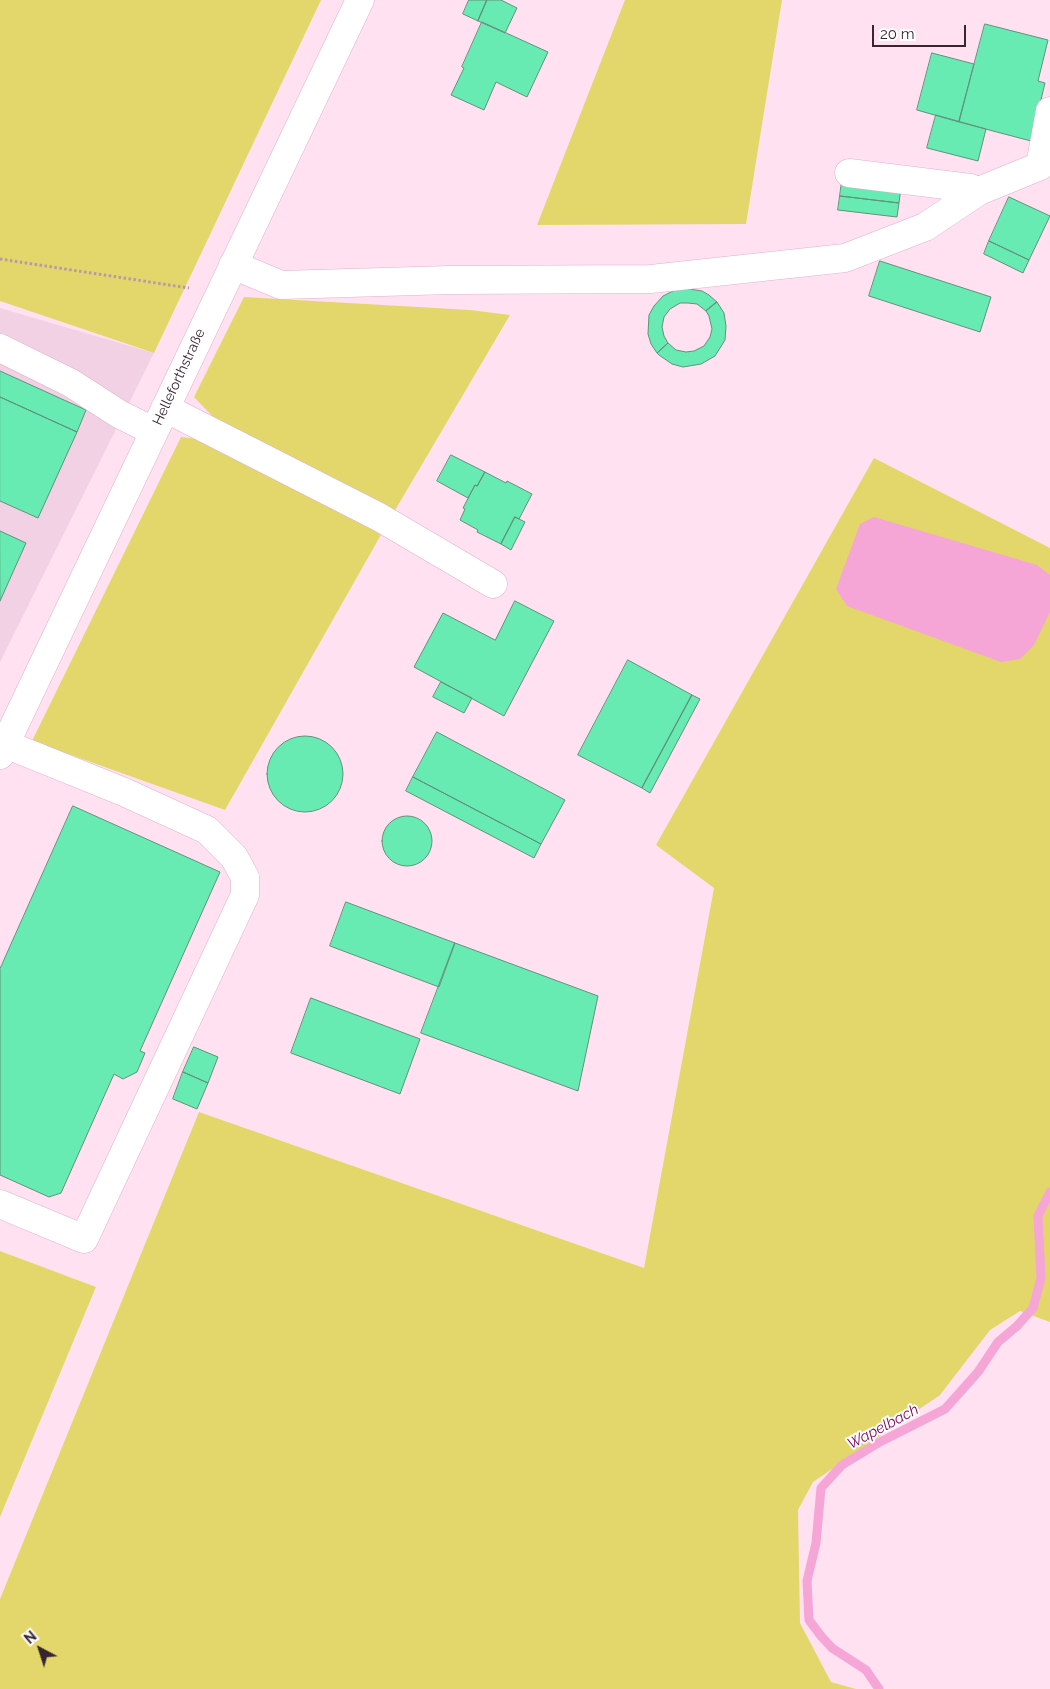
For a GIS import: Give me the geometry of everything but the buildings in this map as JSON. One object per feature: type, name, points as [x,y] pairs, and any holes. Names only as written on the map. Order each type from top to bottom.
[{"type":"street","name":"Helleforthstraße","points":[[3,749],[360,0]]},
{"type":"street","points":[[233,265],[281,285],[450,280],[651,279],[845,258],[924,227],[979,191],[1045,168],[1050,111]]},
{"type":"street","points":[[849,173],[970,188],[979,191]]},
{"type":"street","points":[[0,348],[71,383],[119,414],[159,420],[379,517],[493,584]]},
{"type":"street","points":[[0,1204],[84,1239],[245,895],[245,877],[234,858],[207,830],[124,792],[3,749]]},
{"type":"path","points":[[0,259],[219,293]]},
{"type":"shaded area","points":[[0,0],[321,0],[154,353],[0,301]]},
{"type":"shaded area","points":[[625,0],[782,0],[746,224],[537,225]]},
{"type":"shaded area","points":[[244,297],[470,310],[510,315],[394,512],[220,424],[194,397]]},
{"type":"shaded area","points":[[0,308],[154,353],[0,662]]},
{"type":"shaded area","points":[[181,437],[206,440],[382,533],[225,810],[32,741]]},
{"type":"shaded area","points":[[874,458],[1050,548],[1050,1322],[1020,1311],[990,1330],[940,1395],[813,1482],[798,1510],[800,1623],[831,1682],[856,1689],[0,1689],[0,1599],[199,1112],[644,1268],[714,888],[656,845]]},
{"type":"shaded area","points":[[874,517],[1037,565],[1050,575],[1050,612],[1034,645],[1020,659],[1001,662],[847,606],[836,589],[860,524]]},
{"type":"shaded area","points":[[0,1251],[96,1287],[0,1517]]},
{"type":"waterway","name":"Wapelbach","points":[[879,1689],[866,1670],[832,1648],[809,1620],[807,1581],[816,1543],[821,1488],[842,1465],[880,1442],[945,1409],[978,1372],[998,1342],[1017,1326],[1033,1308],[1041,1278],[1038,1216],[1050,1192]]}]
